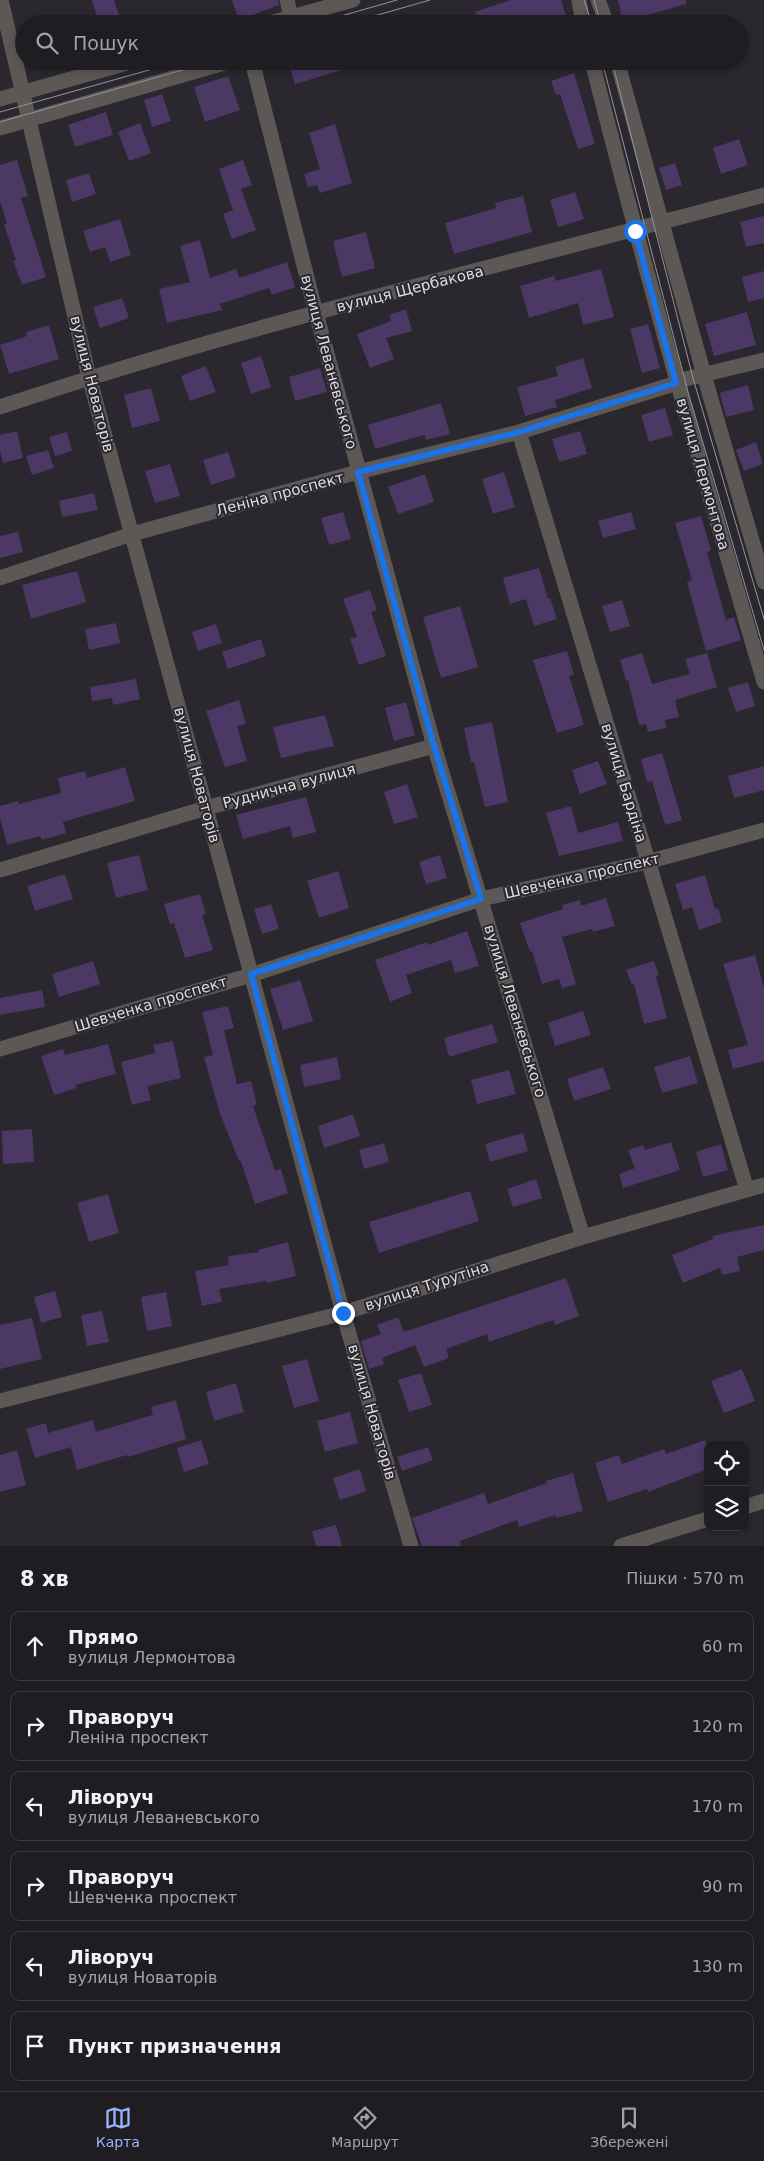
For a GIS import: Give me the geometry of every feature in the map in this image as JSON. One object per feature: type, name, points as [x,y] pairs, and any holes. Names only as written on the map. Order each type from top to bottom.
[{"type":"street","name":"вулиця Новаторів","points":[[1,0],[15,62]]},
{"type":"street","points":[[287,0],[291,15]]},
{"type":"street","points":[[298,15],[353,0]]},
{"type":"street","points":[[579,0],[582,15]]},
{"type":"street","points":[[598,0],[604,15]]},
{"type":"street","name":"вулиця Новаторів","points":[[17,70],[89,377],[343,1313],[411,1546]]},
{"type":"street","points":[[0,99],[102,70]]},
{"type":"street","points":[[0,128],[200,70]]},
{"type":"street","name":"вулиця Леваневського","points":[[254,70],[358,472],[434,746],[583,1237]]},
{"type":"street","name":"вулиця Лермонтова","points":[[594,70],[676,383],[764,682]]},
{"type":"street","name":"вулиця Лермонтова","points":[[620,70],[704,375],[764,582]]},
{"type":"street","name":"вулиця Щербакова","points":[[0,407],[89,377],[316,313],[635,231],[764,195]]},
{"type":"street","name":"Леніна проспект","points":[[0,578],[132,534],[358,472],[519,432],[684,379],[764,360]]},
{"type":"street","name":"вулиця Бардіна","points":[[519,432],[747,1190]]},
{"type":"street","name":"Руднична вулиця","points":[[0,870],[206,808],[434,746]]},
{"type":"street","name":"Шевченка проспект","points":[[0,1049],[251,974],[481,899],[647,862],[764,830]]},
{"type":"street","name":"вулиця Турутіна","points":[[0,1400],[343,1313],[583,1237],[764,1185]]},
{"type":"street","points":[[749,1506],[764,1501]]},
{"type":"street","points":[[621,1546],[704,1520]]},
{"type":"building","points":[[92,0],[114,0],[119,15],[96,15]]},
{"type":"building","points":[[232,0],[278,0],[279,5],[252,15],[237,15]]},
{"type":"building","points":[[511,0],[561,0],[566,15],[476,15],[475,12]]},
{"type":"building","points":[[618,0],[686,0],[686,4],[648,15],[621,15]]},
{"type":"building","points":[[291,70],[342,70],[295,84]]},
{"type":"building","points":[[574,73],[595,144],[578,149],[560,94],[556,95],[551,81]]},
{"type":"building","points":[[228,76],[240,110],[205,122],[194,87]]},
{"type":"building","points":[[162,94],[171,121],[152,127],[144,100]]},
{"type":"building","points":[[106,112],[113,135],[75,147],[68,125]]},
{"type":"building","points":[[140,123],[151,153],[129,161],[118,132]]},
{"type":"building","points":[[335,124],[352,183],[320,193],[317,185],[308,187],[304,174],[320,169],[309,133]]},
{"type":"building","points":[[739,139],[748,165],[721,174],[713,148]]},
{"type":"building","points":[[17,160],[28,196],[21,198],[46,277],[22,285],[13,261],[16,260],[4,225],[7,224],[0,201],[0,165]]},
{"type":"building","points":[[243,160],[252,185],[241,189],[256,230],[232,239],[223,214],[233,210],[219,169]]},
{"type":"building","points":[[675,163],[682,185],[666,190],[659,168]]},
{"type":"building","points":[[89,173],[96,194],[72,202],[66,180]]},
{"type":"building","points":[[575,192],[584,219],[558,227],[550,200]]},
{"type":"building","points":[[523,196],[532,232],[454,254],[445,223],[496,208],[495,203]]},
{"type":"building","points":[[764,216],[764,243],[746,247],[740,222]]},
{"type":"building","points":[[120,219],[131,255],[110,262],[105,247],[90,252],[83,231]]},
{"type":"building","points":[[366,232],[375,268],[342,277],[333,241]]},
{"type":"building","points":[[200,240],[210,278],[236,269],[239,278],[287,262],[295,287],[272,295],[269,288],[220,304],[222,310],[167,323],[159,289],[190,282],[180,246]]},
{"type":"building","points":[[601,269],[614,317],[583,325],[578,303],[529,318],[520,286],[554,276],[556,281]]},
{"type":"building","points":[[764,271],[764,298],[748,302],[742,277]]},
{"type":"building","points":[[122,298],[129,318],[100,328],[93,307]]},
{"type":"building","points":[[406,309],[412,331],[386,338],[394,359],[370,368],[357,334],[391,321],[389,315]]},
{"type":"building","points":[[747,312],[756,345],[714,356],[705,324]]},
{"type":"building","points":[[648,324],[660,368],[642,373],[630,329]]},
{"type":"building","points":[[49,325],[59,359],[9,374],[0,345],[27,336],[26,332]]},
{"type":"building","points":[[261,356],[271,387],[251,394],[241,363]]},
{"type":"building","points":[[583,358],[592,388],[555,400],[557,407],[525,416],[517,387],[558,376],[555,367]]},
{"type":"building","points":[[206,366],[216,392],[190,401],[181,376]]},
{"type":"building","points":[[320,368],[327,392],[295,401],[289,377]]},
{"type":"building","points":[[748,385],[754,410],[726,417],[720,393]]},
{"type":"building","points":[[151,388],[160,421],[132,428],[124,395]]},
{"type":"building","points":[[441,403],[450,434],[426,440],[424,435],[375,449],[368,425]]},
{"type":"building","points":[[665,408],[673,435],[649,442],[641,415]]},
{"type":"building","points":[[17,431],[23,458],[3,463],[0,451],[0,435]]},
{"type":"building","points":[[580,431],[587,454],[559,462],[552,439]]},
{"type":"building","points":[[67,432],[72,451],[55,456],[49,437]]},
{"type":"building","points":[[756,442],[763,464],[744,471],[736,450]]},
{"type":"building","points":[[48,450],[54,468],[32,475],[26,456]]},
{"type":"building","points":[[228,452],[236,477],[211,485],[203,460]]},
{"type":"building","points":[[170,464],[180,496],[155,503],[145,471]]},
{"type":"building","points":[[504,472],[515,507],[493,514],[482,479]]},
{"type":"building","points":[[425,474],[434,502],[398,514],[388,487]]},
{"type":"building","points":[[94,493],[98,510],[62,517],[59,501]]},
{"type":"building","points":[[343,512],[351,539],[329,545],[321,518]]},
{"type":"building","points":[[631,512],[636,529],[603,538],[598,521]]},
{"type":"building","points":[[701,516],[711,550],[707,552],[726,620],[734,617],[741,640],[706,651],[687,582],[692,580],[675,523]]},
{"type":"building","points":[[18,532],[23,552],[0,558],[0,536]]},
{"type":"building","points":[[539,568],[548,599],[550,598],[557,619],[534,626],[526,599],[510,604],[503,578]]},
{"type":"building","points":[[77,571],[86,602],[31,619],[22,585]]},
{"type":"building","points":[[370,590],[377,610],[371,612],[386,656],[359,665],[350,639],[357,637],[343,599]]},
{"type":"building","points":[[622,600],[630,626],[610,632],[602,606]]},
{"type":"building","points":[[460,606],[478,667],[441,678],[423,617]]},
{"type":"building","points":[[116,623],[120,643],[89,650],[85,629]]},
{"type":"building","points":[[216,624],[222,643],[198,651],[192,632]]},
{"type":"building","points":[[261,639],[266,656],[228,669],[222,652]]},
{"type":"building","points":[[567,651],[574,675],[569,676],[584,725],[557,733],[533,660]]},
{"type":"building","points":[[642,653],[652,684],[690,674],[685,659],[707,653],[717,687],[675,700],[679,717],[665,720],[666,728],[648,732],[646,724],[639,725],[628,680],[626,681],[620,660]]},
{"type":"building","points":[[136,679],[140,699],[113,705],[112,698],[92,701],[90,687]]},
{"type":"building","points":[[748,682],[755,706],[736,712],[728,688]]},
{"type":"building","points":[[239,700],[246,724],[237,726],[247,761],[225,767],[206,711]]},
{"type":"building","points":[[406,702],[415,735],[394,741],[385,708]]},
{"type":"building","points":[[325,715],[334,746],[281,758],[273,727]]},
{"type":"building","points":[[492,722],[508,802],[485,807],[474,762],[471,762],[464,728]]},
{"type":"building","points":[[662,753],[682,820],[665,825],[652,781],[647,782],[641,759]]},
{"type":"building","points":[[598,761],[607,784],[580,794],[572,770]]},
{"type":"building","points":[[764,766],[764,790],[734,798],[728,776]]},
{"type":"building","points":[[125,767],[135,801],[63,822],[66,833],[42,840],[40,836],[7,845],[0,818],[0,806],[18,801],[19,804],[61,793],[58,778],[85,771],[87,778]]},
{"type":"building","points":[[407,784],[418,817],[394,824],[384,792]]},
{"type":"building","points":[[306,797],[316,832],[293,838],[290,826],[243,839],[236,815]]},
{"type":"building","points":[[571,806],[578,833],[618,822],[623,841],[559,856],[546,813]]},
{"type":"building","points":[[139,855],[148,890],[116,898],[107,863]]},
{"type":"building","points":[[440,855],[447,878],[426,884],[419,862]]},
{"type":"building","points":[[338,871],[349,908],[319,918],[307,881]]},
{"type":"building","points":[[65,874],[73,899],[35,911],[27,886]]},
{"type":"building","points":[[705,875],[715,909],[718,908],[722,922],[699,930],[692,907],[683,910],[675,884]]},
{"type":"building","points":[[200,894],[206,914],[202,915],[213,950],[185,958],[174,923],[170,924],[164,904]]},
{"type":"building","points":[[606,898],[615,926],[593,932],[592,929],[562,937],[576,984],[562,988],[559,979],[542,984],[532,951],[530,952],[520,923],[563,909],[562,905],[580,900],[581,906]]},
{"type":"building","points":[[271,904],[279,929],[262,934],[254,909]]},
{"type":"building","points":[[467,931],[479,966],[455,973],[451,960],[406,975],[412,993],[390,1002],[375,960],[427,942],[428,945]]},
{"type":"building","points":[[755,955],[764,988],[764,1061],[733,1069],[728,1050],[748,1045],[723,964]]},
{"type":"building","points":[[93,961],[100,984],[59,997],[52,974]]},
{"type":"building","points":[[654,961],[659,975],[656,976],[667,1018],[644,1024],[634,984],[632,985],[626,970]]},
{"type":"building","points":[[300,980],[313,1021],[283,1030],[270,989]]},
{"type":"building","points":[[42,990],[45,1007],[0,1015],[0,998]]},
{"type":"building","points":[[228,1006],[234,1028],[224,1030],[237,1084],[251,1081],[257,1105],[253,1106],[275,1171],[281,1169],[288,1193],[255,1204],[241,1161],[239,1161],[220,1114],[204,1057],[213,1055],[202,1012]]},
{"type":"building","points":[[583,1011],[591,1035],[555,1046],[548,1023]]},
{"type":"building","points":[[492,1024],[498,1042],[449,1057],[444,1038]]},
{"type":"building","points":[[173,1041],[181,1078],[147,1086],[151,1100],[132,1105],[121,1062],[155,1053],[153,1045]]},
{"type":"building","points":[[108,1044],[116,1074],[75,1085],[76,1088],[54,1095],[41,1056],[63,1049],[65,1055]]},
{"type":"building","points":[[690,1056],[698,1083],[662,1093],[654,1067]]},
{"type":"building","points":[[337,1057],[341,1079],[304,1087],[300,1065]]},
{"type":"building","points":[[603,1067],[611,1089],[574,1101],[567,1079]]},
{"type":"building","points":[[509,1070],[516,1094],[477,1104],[471,1080]]},
{"type":"building","points":[[353,1114],[360,1136],[324,1148],[318,1126]]},
{"type":"building","points":[[32,1129],[34,1162],[3,1164],[2,1131]]},
{"type":"building","points":[[523,1133],[528,1151],[490,1162],[485,1144]]},
{"type":"building","points":[[671,1142],[680,1170],[623,1188],[619,1174],[635,1168],[628,1150],[643,1145],[645,1150]]},
{"type":"building","points":[[384,1143],[389,1162],[364,1169],[359,1150]]},
{"type":"building","points":[[721,1144],[728,1170],[703,1177],[696,1152]]},
{"type":"building","points":[[536,1179],[542,1198],[513,1207],[507,1189]]},
{"type":"building","points":[[470,1191],[479,1221],[379,1253],[369,1222]]},
{"type":"building","points":[[108,1194],[119,1233],[89,1242],[77,1203]]},
{"type":"building","points":[[764,1225],[764,1250],[737,1257],[740,1271],[722,1275],[720,1268],[683,1283],[672,1255],[713,1239],[712,1236]]},
{"type":"building","points":[[288,1242],[296,1276],[267,1283],[266,1281],[219,1289],[222,1302],[202,1306],[195,1271],[229,1265],[228,1256],[259,1252],[258,1250]]},
{"type":"building","points":[[566,1278],[579,1316],[555,1325],[553,1320],[489,1342],[487,1334],[446,1349],[449,1358],[424,1367],[415,1345],[382,1358],[384,1364],[369,1369],[361,1341],[381,1334],[377,1325],[398,1317],[404,1332]]},
{"type":"building","points":[[55,1291],[62,1317],[41,1323],[34,1297]]},
{"type":"building","points":[[166,1292],[172,1326],[147,1331],[141,1297]]},
{"type":"building","points":[[102,1311],[109,1342],[87,1346],[81,1315]]},
{"type":"building","points":[[32,1318],[42,1359],[0,1369],[0,1325]]},
{"type":"building","points":[[307,1359],[319,1401],[294,1408],[282,1366]]},
{"type":"building","points":[[742,1369],[755,1401],[724,1413],[711,1381]]},
{"type":"building","points":[[421,1373],[432,1405],[409,1412],[398,1380]]},
{"type":"building","points":[[236,1383],[244,1412],[214,1421],[206,1392]]},
{"type":"building","points":[[176,1400],[186,1439],[77,1470],[71,1447],[35,1458],[26,1429],[46,1423],[48,1433],[93,1420],[96,1432],[153,1415],[151,1407]]},
{"type":"building","points":[[350,1412],[358,1443],[325,1452],[317,1421]]},
{"type":"building","points":[[201,1440],[209,1464],[184,1472],[177,1448]]},
{"type":"building","points":[[705,1441],[704,1471],[648,1492],[647,1489],[608,1502],[595,1463],[619,1455],[622,1464],[664,1449],[666,1454]]},
{"type":"building","points":[[428,1447],[433,1460],[402,1471],[397,1457]]},
{"type":"building","points":[[17,1450],[26,1485],[0,1492],[0,1455]]},
{"type":"building","points":[[360,1469],[366,1491],[340,1500],[333,1478]]},
{"type":"building","points":[[573,1473],[583,1511],[556,1518],[555,1515],[519,1527],[517,1520],[460,1541],[461,1546],[422,1546],[412,1518],[484,1493],[488,1504],[547,1483],[546,1481]]},
{"type":"building","points":[[336,1525],[342,1546],[316,1546],[312,1531]]},
{"type":"tram line","points":[[344,15],[397,0]]},
{"type":"tram line","points":[[378,15],[430,0]]},
{"type":"tram line","points":[[584,0],[589,15]]},
{"type":"tram line","points":[[594,0],[598,15]]},
{"type":"tram line","points":[[0,112],[149,70]]},
{"type":"tram line","points":[[0,122],[182,70]]},
{"type":"tram line","points":[[604,70],[688,392],[764,650]]},
{"type":"tram line","points":[[614,70],[693,378],[764,619]]},
{"type":"route","points":[[343,1313],[251,974],[481,899],[434,746],[358,472],[519,432],[676,383],[635,231]]}]
